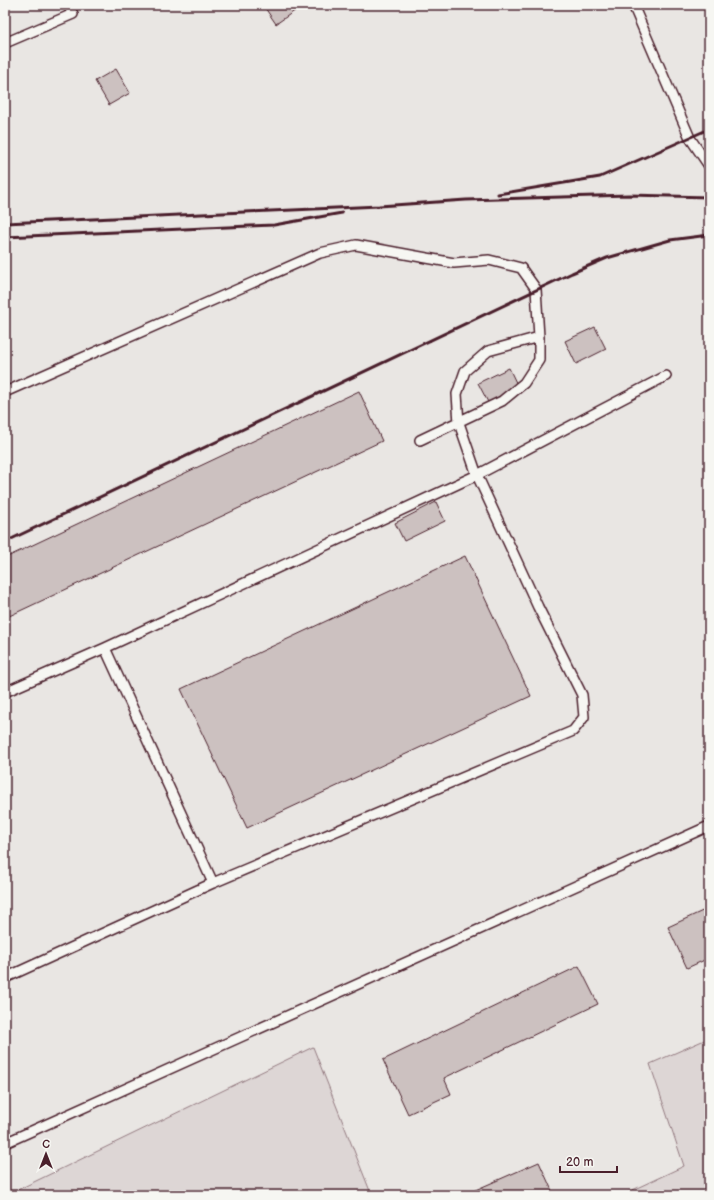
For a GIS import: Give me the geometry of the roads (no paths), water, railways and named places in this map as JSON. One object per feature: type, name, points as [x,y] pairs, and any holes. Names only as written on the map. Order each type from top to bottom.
[{"type":"lane","points":[[5,43],[73,14],[68,5]]},
{"type":"lane","points":[[633,5],[690,138],[709,166]]},
{"type":"lane","points":[[5,392],[320,253],[356,245],[454,263],[488,260],[521,268],[536,289],[539,360],[524,383],[502,401],[459,423],[420,440]]},
{"type":"lane","points":[[5,978],[213,883],[573,731],[584,717],[582,695],[538,607],[477,475],[459,423],[457,394],[464,371],[488,351],[539,337]]},
{"type":"lane","points":[[5,692],[105,648],[477,475],[666,376]]},
{"type":"lane","points":[[105,648],[213,883]]},
{"type":"lane","points":[[5,1143],[709,826]]},
{"type":"railway","points":[[498,194],[600,177],[709,129]]},
{"type":"railway","points":[[5,223],[379,206],[466,200],[629,195],[709,197]]},
{"type":"railway","points":[[5,237],[274,225],[342,213]]},
{"type":"railway","points":[[5,542],[572,273],[607,258],[670,240],[709,235]]}]
